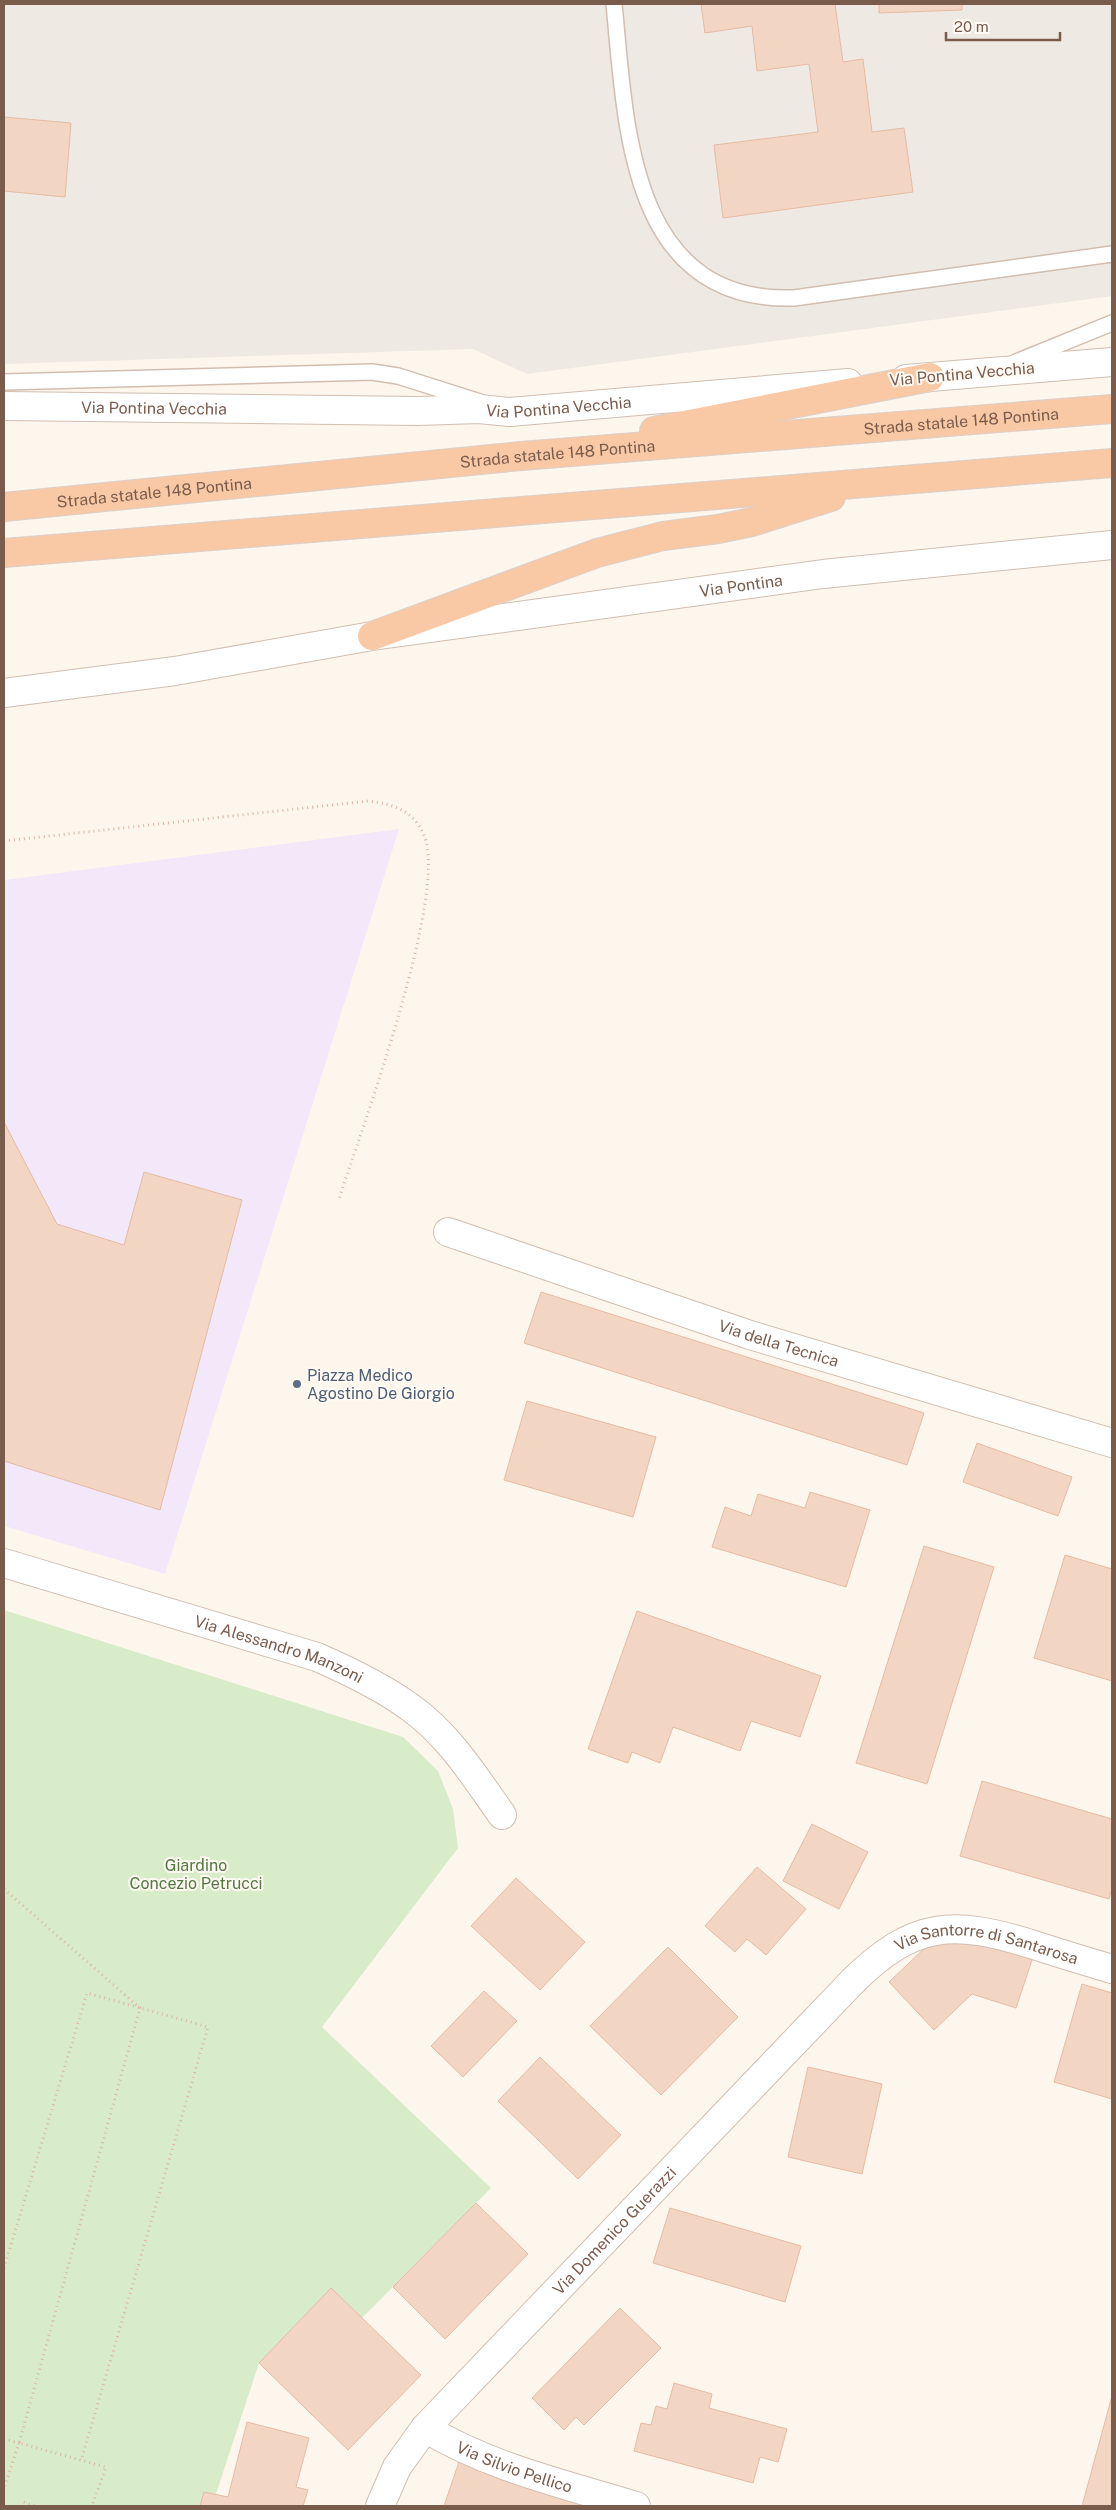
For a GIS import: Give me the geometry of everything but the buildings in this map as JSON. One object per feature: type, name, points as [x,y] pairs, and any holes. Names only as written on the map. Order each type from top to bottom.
[{"type":"highway","points":[[521,456],[930,377]]},
{"type":"highway","name":"Strada statale 148 Pontina","points":[[4,507],[521,456],[1112,409]]},
{"type":"highway","points":[[4,553],[1112,463]]},
{"type":"highway","points":[[372,636],[597,553],[663,536],[718,529],[752,522],[880,482]]},
{"type":"street","name":"Via Pontina Vecchia","points":[[4,406],[479,409],[510,412],[1112,362]]},
{"type":"street","name":"Via Pontina","points":[[372,636],[823,574],[1112,545]]},
{"type":"street","points":[[4,693],[184,669],[372,636]]},
{"type":"street","name":"Via della Tecnica","points":[[448,1232],[750,1335],[1112,1442]]},
{"type":"street","name":"Via Alessandro Manzoni","points":[[4,1563],[317,1657],[349,1672],[411,1707],[430,1724],[462,1760],[502,1815]]},
{"type":"street","name":"Via Santorre di Santarosa","points":[[866,1968],[892,1948],[916,1936],[932,1931],[961,1928],[994,1933],[1112,1969]]},
{"type":"street","name":"Via Domenico Guerazzi","points":[[380,2506],[397,2467],[425,2428],[866,1968]]},
{"type":"street","name":"Via Silvio Pellico","points":[[425,2428],[446,2441],[487,2460],[636,2506]]},
{"type":"lane","points":[[614,4],[631,148],[646,197],[666,239],[682,258],[716,283],[750,295],[794,298],[1112,254]]},
{"type":"lane","points":[[993,372],[1112,323]]},
{"type":"lane","points":[[4,382],[372,372],[436,387],[510,412]]},
{"type":"path","points":[[4,841],[368,802],[389,804],[410,815],[423,833],[427,844],[426,899],[415,951],[398,1014],[338,1198]]},
{"type":"path","points":[[4,1890],[140,2008]]},
{"type":"path","points":[[4,2268],[87,1993],[208,2027],[82,2461]]},
{"type":"path","points":[[4,2488],[19,2443],[140,2008]]},
{"type":"path","points":[[4,2438],[106,2467],[92,2506]]},
{"type":"path","points":[[22,2506],[23,2502],[36,2506]]},
{"type":"shaded area","points":[[4,4],[1112,4],[1112,296],[527,374],[473,349],[4,364]]},
{"type":"shaded area","points":[[399,829],[165,1574],[4,1526],[4,880]]},
{"type":"green space","name":"Giardino Concezio Petrucci","points":[[4,1610],[403,1737],[438,1771],[453,1809],[458,1848],[322,2027],[491,2188],[362,2318],[331,2288],[259,2363],[212,2506],[4,2505]]},
{"type":"place","name":"Piazza Medico Agostino De Giorgio","points":[[297,1384]]}]
